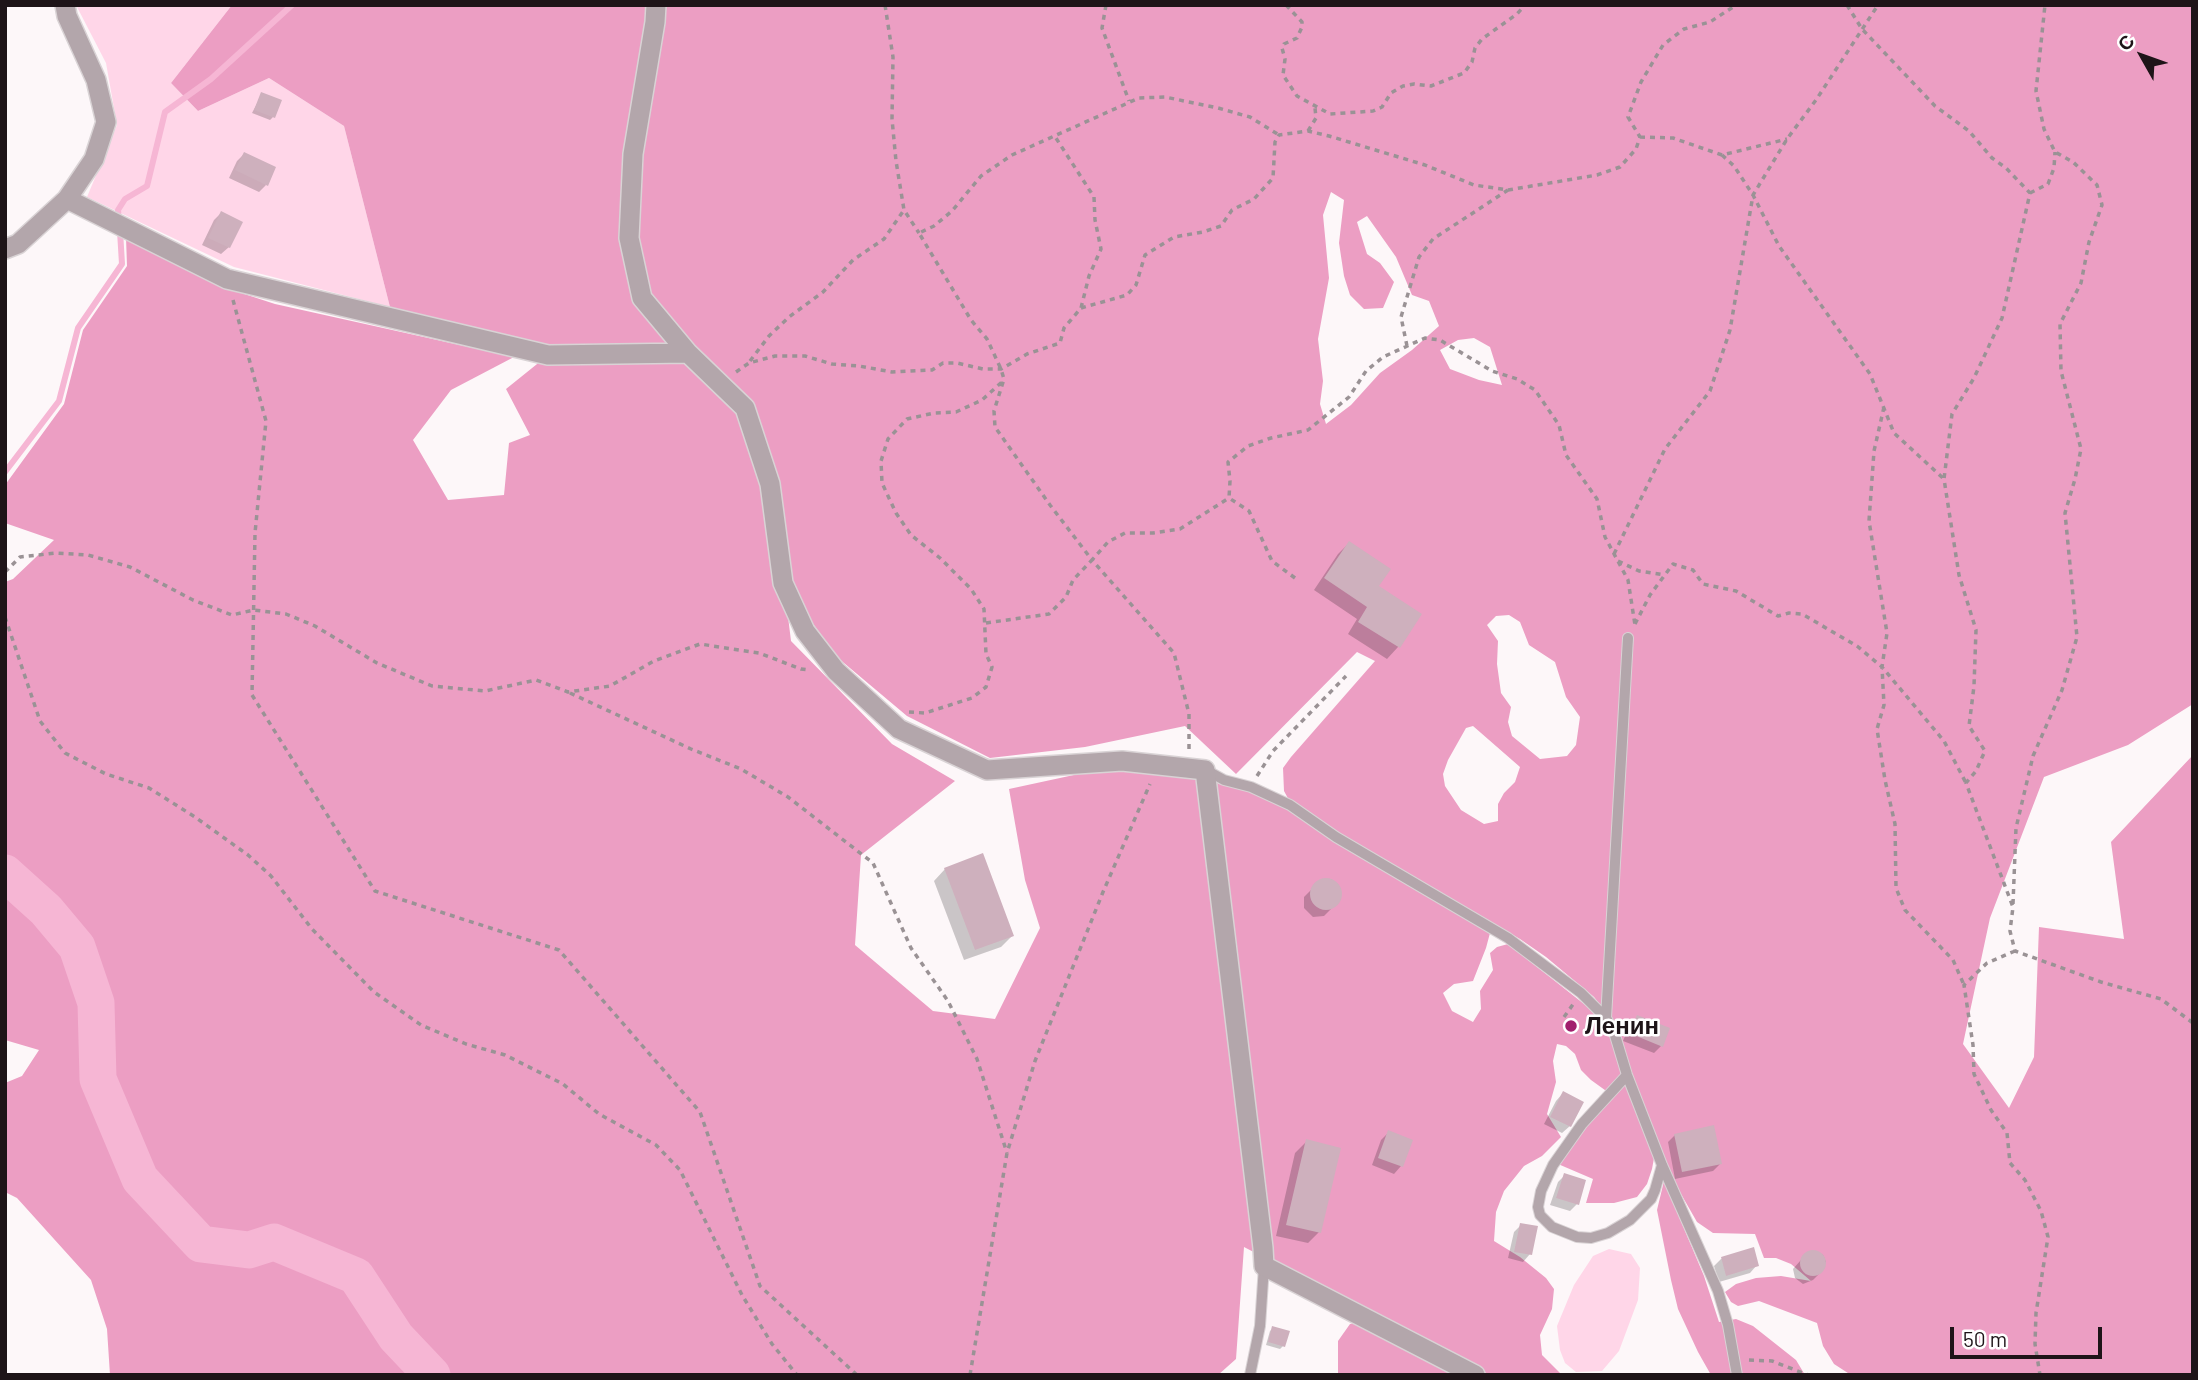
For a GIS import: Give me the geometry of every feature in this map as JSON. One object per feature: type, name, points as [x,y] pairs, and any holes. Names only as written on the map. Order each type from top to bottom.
[{"type":"street","points":[[5,249],[18,244],[67,199],[94,159],[106,122],[96,80],[67,16],[65,5]]},
{"type":"street","points":[[656,5],[634,154],[629,238],[642,299],[688,352],[745,408],[769,484],[783,583],[805,631],[836,671],[899,729],[987,770],[1122,761],[1197,769],[1264,1248],[1264,1266],[1475,1375]]},
{"type":"street","points":[[67,199],[227,279],[548,355],[688,352]]},
{"type":"lane","points":[[1606,1018],[1628,638]]},
{"type":"lane","points":[[1197,769],[1251,787],[1290,805],[1336,837],[1508,938],[1581,993],[1606,1018],[1615,1032],[1627,1075],[1662,1165],[1718,1291],[1737,1375]]},
{"type":"lane","points":[[1627,1075],[1582,1125],[1553,1165],[1541,1191],[1538,1207],[1540,1215],[1552,1227],[1577,1237],[1591,1238],[1608,1233],[1630,1220],[1651,1199],[1662,1165]]},
{"type":"lane","points":[[1250,1375],[1260,1326],[1264,1266]]},
{"type":"path","points":[[885,5],[893,57],[891,119],[904,210],[971,320],[987,339],[1001,369],[1004,379],[994,411],[995,427],[1092,560],[1174,653],[1189,715],[1197,769]]},
{"type":"path","points":[[1106,5],[1102,28],[1129,102]]},
{"type":"path","points":[[1286,5],[1302,22],[1303,27],[1297,38],[1284,44],[1282,48],[1286,59],[1283,75],[1297,96],[1330,114],[1373,111],[1382,107],[1391,93],[1403,86],[1431,86],[1464,73],[1482,39],[1525,5]]},
{"type":"path","points":[[919,233],[934,226],[952,211],[981,176],[1012,155],[1139,97],[1165,97],[1218,108],[1250,117],[1279,135],[1308,131],[1354,142],[1425,165],[1474,185],[1508,190],[1597,175],[1620,167],[1636,149],[1640,137],[1628,117],[1641,82],[1663,45],[1684,29],[1710,22],[1736,5]]},
{"type":"path","points":[[1847,5],[1862,29],[1935,106],[1969,131],[1992,158],[2006,168],[2030,193]]},
{"type":"path","points":[[1614,554],[1665,449],[1710,391],[1730,330],[1753,195],[1787,139],[1878,5]]},
{"type":"path","points":[[2030,193],[2048,184],[2054,168],[2055,152],[2044,130],[2036,91],[2045,5]]},
{"type":"path","points":[[1308,131],[1316,118],[1315,108]]},
{"type":"path","points":[[748,363],[775,356],[805,356],[832,364],[892,372],[932,370],[943,363],[1001,369],[1027,354],[1060,343],[1064,328],[1081,308],[1088,276],[1101,249],[1094,197],[1054,134]]},
{"type":"path","points":[[1081,308],[1127,295],[1136,285],[1146,255],[1174,237],[1221,226],[1232,210],[1254,200],[1273,178],[1275,142],[1279,135]]},
{"type":"path","points":[[1640,137],[1673,138],[1722,155],[1734,166],[1753,195],[1779,246],[1870,373],[1894,433],[1944,479]]},
{"type":"path","points":[[1722,155],[1787,139]]},
{"type":"path","points":[[2015,951],[2010,931],[2016,828],[2033,756],[2062,690],[2077,637],[2065,513],[2081,449],[2061,371],[2060,324],[2081,283],[2089,242],[2102,205],[2097,185],[2073,162],[2055,152]]},
{"type":"path","points":[[1407,346],[1401,317],[1419,257],[1433,239],[1508,190]]},
{"type":"path","points":[[1966,783],[1976,771],[1985,751],[1969,726],[1976,630],[1959,575],[1944,479],[1952,414],[1974,378],[2002,318],[2030,193]]},
{"type":"path","points":[[729,376],[748,363],[769,336],[823,292],[853,260],[884,239],[904,210]]},
{"type":"path","points":[[227,279],[267,421],[255,533],[252,695],[375,891],[559,950],[700,1112],[760,1286],[858,1375]]},
{"type":"path","points":[[1230,498],[1228,462],[1248,446],[1308,430],[1349,397],[1366,371],[1383,357],[1425,338],[1440,340],[1492,371],[1517,379],[1535,390],[1559,425],[1566,455],[1597,499],[1605,537],[1628,580],[1635,625]]},
{"type":"path","points":[[876,709],[925,713],[972,698],[986,687],[992,667],[986,654],[984,609],[971,589],[940,558],[911,535],[896,513],[882,483],[881,461],[888,439],[907,419],[934,413],[956,412],[982,400],[1004,379]]},
{"type":"path","points":[[1884,407],[1874,451],[1869,521],[1887,633],[1882,667],[1884,705],[1877,729],[1895,824],[1896,888],[1905,910],[1953,960],[1964,985],[1973,1045],[1974,1074],[2007,1133],[2010,1163],[2025,1180],[2041,1211],[2048,1237],[2036,1312],[2035,1344],[2040,1375]]},
{"type":"path","points":[[986,623],[1048,614],[1066,597],[1073,580],[1108,542],[1125,533],[1181,529],[1230,498]]},
{"type":"path","points":[[1230,498],[1249,511],[1272,561],[1295,578]]},
{"type":"path","points":[[5,572],[20,557],[56,553],[88,555],[130,567],[193,600],[232,615],[254,610],[286,614],[315,626],[377,663],[432,686],[485,691],[536,680],[741,769],[788,797],[873,863],[911,948],[948,1001],[977,1059],[1007,1153]]},
{"type":"path","points":[[1618,561],[1639,571],[1665,575]]},
{"type":"path","points":[[1628,638],[1650,595],[1673,564],[1693,570],[1703,584],[1736,591],[1778,616],[1802,614],[1857,646],[1882,667],[1944,741],[1966,783],[2012,907]]},
{"type":"path","points":[[5,617],[40,721],[65,753],[106,774],[149,788],[248,855],[271,876],[312,929],[374,992],[421,1025],[516,1060],[563,1084],[599,1114],[656,1145],[680,1170],[742,1295],[772,1344],[797,1375]]},
{"type":"path","points":[[568,692],[610,686],[654,661],[701,644],[759,653],[801,669],[836,671]]},
{"type":"path","points":[[1251,787],[1273,751],[1346,676]]},
{"type":"path","points":[[970,1375],[1007,1153],[1040,1050],[1103,892],[1158,765]]},
{"type":"path","points":[[1964,985],[1987,963],[2015,951],[2101,982],[2161,999],[2193,1023]]},
{"type":"path","points":[[1735,1359],[1772,1361],[1808,1375]]},
{"type":"shaded area","points":[[76,5],[232,5],[171,83],[198,111],[269,78],[344,126],[390,307],[234,267],[87,197],[117,125],[106,63]]},
{"type":"shaded area","points":[[232,5],[2193,5],[2193,704],[2128,745],[2044,777],[1990,918],[1963,1044],[2009,1108],[2034,1057],[2039,927],[2124,939],[2111,842],[2193,755],[2193,1375],[1851,1375],[1834,1364],[1823,1346],[1817,1323],[1759,1301],[1738,1306],[1731,1302],[1725,1292],[1736,1284],[1756,1278],[1781,1276],[1811,1281],[1791,1264],[1776,1258],[1764,1258],[1755,1234],[1713,1233],[1697,1222],[1673,1180],[1657,1142],[1647,1184],[1637,1197],[1614,1203],[1586,1203],[1593,1179],[1558,1164],[1580,1133],[1624,1085],[1632,1084],[1610,1018],[1594,997],[1546,957],[1520,939],[1337,835],[1290,802],[1284,791],[1283,768],[1375,661],[1357,652],[1236,774],[1185,726],[1085,747],[990,758],[907,716],[838,658],[784,584],[791,641],[892,744],[955,781],[861,855],[855,945],[933,1011],[995,1019],[1040,928],[1025,880],[1009,789],[1097,770],[1203,772],[1219,784],[1249,791],[1288,807],[1334,839],[1490,933],[1473,981],[1454,984],[1443,993],[1452,1011],[1473,1022],[1481,1009],[1480,991],[1493,970],[1490,953],[1497,947],[1508,944],[1603,1019],[1613,1032],[1626,1075],[1609,1093],[1581,1070],[1575,1054],[1566,1046],[1557,1044],[1553,1061],[1556,1082],[1547,1114],[1561,1137],[1542,1156],[1524,1166],[1504,1191],[1496,1212],[1494,1241],[1520,1257],[1546,1278],[1554,1289],[1552,1309],[1540,1335],[1542,1355],[1562,1375],[1490,1375],[1244,1247],[1236,1359],[1218,1375],[110,1375],[107,1329],[91,1280],[17,1198],[5,1192],[5,1083],[22,1076],[39,1050],[5,1040],[5,582],[13,579],[54,540],[5,523],[5,485],[64,404],[83,330],[127,266],[126,237],[223,287],[275,304],[514,357],[451,390],[413,440],[448,500],[504,495],[509,443],[530,435],[506,389],[547,356],[688,351],[547,353],[536,344],[390,307],[344,126],[269,78],[198,111],[171,83]],"holes":[[[1331,192],[1344,200],[1339,243],[1344,276],[1350,295],[1364,309],[1383,308],[1394,282],[1380,263],[1367,254],[1357,222],[1367,216],[1396,257],[1412,295],[1429,301],[1439,326],[1380,373],[1351,405],[1326,424],[1320,404],[1323,381],[1318,339],[1329,278],[1323,215]],[[1474,338],[1490,347],[1502,385],[1450,369],[1440,350],[1458,340]],[[1509,615],[1520,622],[1529,645],[1555,662],[1566,697],[1580,717],[1576,745],[1567,756],[1540,759],[1512,736],[1508,722],[1511,707],[1501,693],[1497,664],[1498,641],[1487,625],[1496,616]],[[1473,726],[1520,767],[1515,782],[1498,804],[1498,821],[1484,824],[1461,810],[1445,786],[1443,774],[1448,760],[1466,728]]]},
{"type":"shaded area","points":[[1664,1181],[1704,1276],[1719,1322],[1736,1319],[1753,1326],[1796,1360],[1805,1375],[1711,1375],[1678,1309],[1657,1210]]},
{"type":"shaded area","points":[[1609,1249],[1631,1254],[1640,1268],[1638,1300],[1619,1351],[1602,1371],[1576,1372],[1565,1363],[1560,1350],[1557,1326],[1574,1285],[1593,1256]]},
{"type":"shaded area","points":[[1359,1322],[1467,1375],[1338,1375],[1338,1341],[1350,1324]]},
{"type":"building","points":[[261,92],[282,100],[275,118],[254,110]]},
{"type":"building","points":[[244,152],[276,167],[268,186],[235,170]]},
{"type":"building","points":[[221,211],[243,222],[230,248],[208,238]]},
{"type":"building","points":[[1349,541],[1391,569],[1379,586],[1422,614],[1400,648],[1358,622],[1367,607],[1324,578]]},
{"type":"building","points":[[983,853],[1014,936],[975,950],[944,868]]},
{"type":"building","points":[[1326,878],[1337,883],[1342,894],[1337,905],[1326,910],[1315,905],[1310,894],[1315,883]]},
{"type":"building","points":[[1637,1015],[1670,1028],[1663,1047],[1629,1033]]},
{"type":"building","points":[[1563,1091],[1584,1102],[1571,1127],[1550,1117]]},
{"type":"building","points":[[1714,1125],[1722,1164],[1682,1172],[1674,1134]]},
{"type":"building","points":[[1388,1130],[1413,1140],[1403,1167],[1378,1158]]},
{"type":"building","points":[[1306,1139],[1341,1148],[1321,1233],[1286,1225]]},
{"type":"building","points":[[1564,1173],[1586,1180],[1579,1205],[1556,1198]]},
{"type":"building","points":[[1520,1223],[1538,1226],[1532,1255],[1514,1252]]},
{"type":"building","points":[[1754,1247],[1759,1266],[1726,1276],[1721,1257]]},
{"type":"building","points":[[1813,1250],[1822,1254],[1826,1263],[1822,1272],[1813,1276],[1804,1272],[1800,1263],[1804,1254]]},
{"type":"building","points":[[1272,1326],[1290,1331],[1285,1347],[1268,1342]]},
{"type":"waterway","points":[[119,220],[118,210],[125,199],[147,186],[165,112],[211,79],[292,5]]},
{"type":"waterway","points":[[5,472],[59,401],[78,328],[122,264],[120,231]]},
{"type":"waterway","points":[[5,873],[46,910],[77,947],[96,1003],[98,1079],[140,1179],[201,1244],[249,1250],[274,1242],[356,1276],[396,1337],[432,1375]]},
{"type":"place","name":"Ленин","points":[[1571,1026]]}]
